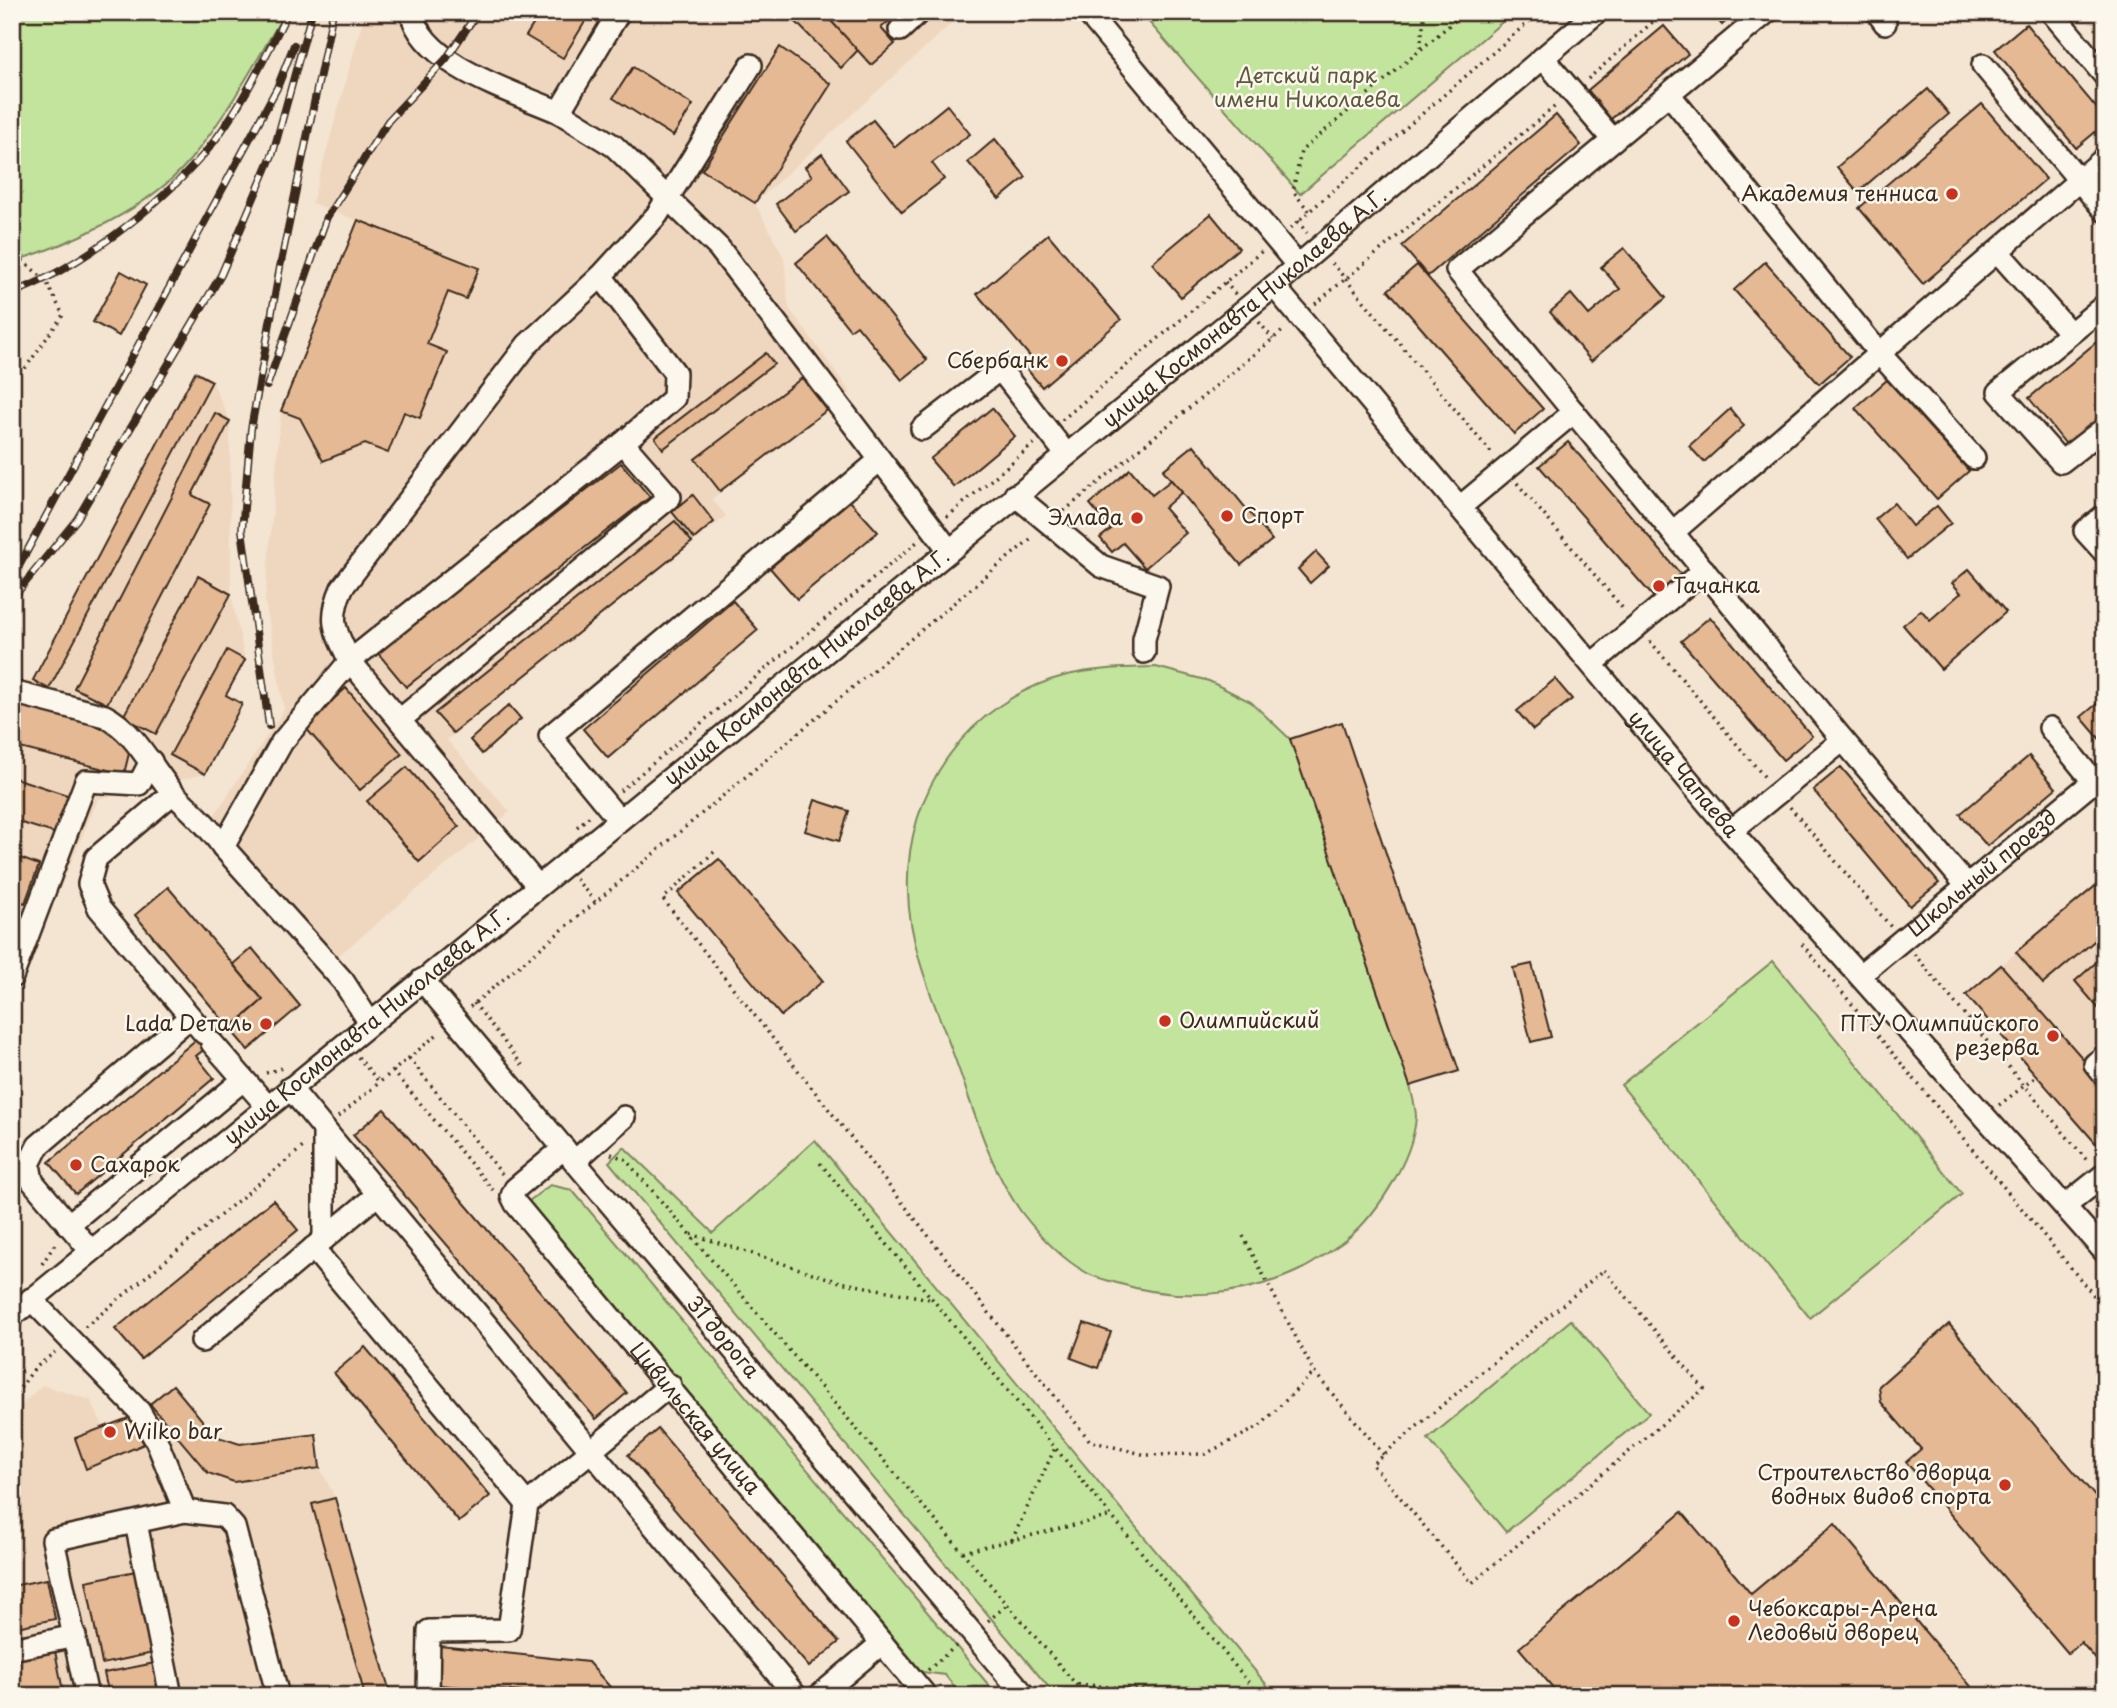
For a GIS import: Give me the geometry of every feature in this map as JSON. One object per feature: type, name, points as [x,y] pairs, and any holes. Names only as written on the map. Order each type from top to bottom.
[{"type":"street","points":[[411,12],[413,22],[446,59],[476,76],[559,112],[614,146],[669,197],[719,248],[949,550]]},
{"type":"street","points":[[559,112],[619,12]]},
{"type":"street","points":[[900,30],[919,12]]},
{"type":"street","points":[[1087,12],[1297,266]]},
{"type":"street","name":"улица Космонавта Николаева А.Г.","points":[[12,1316],[1273,286],[1597,12]]},
{"type":"street","points":[[1767,12],[1457,270],[1843,740],[1968,886]]},
{"type":"street","points":[[2053,14],[2105,76]]},
{"type":"street","points":[[1543,58],[1613,140]]},
{"type":"street","points":[[538,886],[350,661],[334,630],[333,608],[342,588],[527,345],[600,276],[657,215],[751,65]]},
{"type":"street","points":[[1983,65],[2105,211]]},
{"type":"street","points":[[1669,94],[1879,353],[1973,458]]},
{"type":"street","points":[[1673,532],[2105,158]]},
{"type":"street","points":[[1998,252],[2070,333]]},
{"type":"street","points":[[223,847],[282,742],[350,661],[623,443],[674,398],[675,373],[600,276]]},
{"type":"street","name":"улица Чапаева","points":[[1273,286],[1731,831],[2105,1252]]},
{"type":"street","points":[[2105,305],[1999,392],[2061,462],[2105,428]]},
{"type":"street","points":[[922,429],[1000,369],[1066,454]]},
{"type":"street","points":[[1460,507],[1574,412]]},
{"type":"street","points":[[401,719],[670,497],[623,443]]},
{"type":"street","points":[[619,820],[550,736],[880,460]]},
{"type":"street","points":[[1015,495],[1101,566],[1158,586],[1144,639],[1144,652]]},
{"type":"street","points":[[2105,514],[2085,531],[2105,554]]},
{"type":"street","points":[[1592,664],[1704,570]]},
{"type":"street","points":[[12,692],[105,716],[119,723],[151,761],[173,793],[208,824],[223,847],[343,981],[370,1023]]},
{"type":"street","points":[[2050,728],[2099,776]]},
{"type":"street","points":[[1731,831],[1843,740]]},
{"type":"street","points":[[12,977],[86,781],[139,784],[151,761]]},
{"type":"street","name":"Школьный проезд","points":[[1860,975],[2099,776]]},
{"type":"street","points":[[173,793],[96,858],[89,884],[99,908],[267,1106]]},
{"type":"street","name":"31 дорога","points":[[422,980],[576,1152],[1025,1696]]},
{"type":"street","points":[[90,1251],[32,1181],[29,1164],[38,1146],[190,1017]]},
{"type":"street","points":[[2105,1056],[2095,1064],[2105,1076]]},
{"type":"street","points":[[68,1225],[243,1080]]},
{"type":"street","points":[[290,1088],[796,1696]]},
{"type":"street","points":[[576,1152],[624,1117]]},
{"type":"street","points":[[324,1129],[318,1243],[527,1504]]},
{"type":"street","name":"Цивильская улица","points":[[576,1152],[515,1189],[512,1196],[516,1204],[670,1385],[920,1689]]},
{"type":"street","points":[[2065,1206],[2103,1175]]},
{"type":"street","points":[[202,1341],[378,1194]]},
{"type":"street","points":[[31,1299],[139,1411],[157,1442],[185,1511]]},
{"type":"street","points":[[428,1696],[429,1631],[509,1630],[527,1504],[670,1385]]},
{"type":"street","points":[[87,1696],[53,1540],[185,1511],[224,1516],[234,1527],[278,1696]]},
{"type":"street","points":[[136,1523],[171,1696]]},
{"type":"street","points":[[12,1649],[75,1636]]},
{"type":"street","points":[[820,1696],[882,1643]]},
{"type":"path","points":[[1420,50],[1425,12]]},
{"type":"path","points":[[1309,211],[1293,191],[1301,151],[1465,12]]},
{"type":"path","points":[[573,830],[1276,240],[1540,12]]},
{"type":"path","points":[[12,1399],[34,1369],[1345,278],[1573,92],[1664,12]]},
{"type":"path","points":[[12,251],[46,281],[63,315],[12,387]]},
{"type":"path","points":[[1345,278],[2024,1086],[2103,1175]]},
{"type":"path","points":[[714,852],[663,899],[1090,1441],[1146,1455],[1205,1454],[1259,1427],[1314,1372]]},
{"type":"path","points":[[1802,944],[2105,1309]]},
{"type":"path","points":[[474,1003],[528,1073]]},
{"type":"path","points":[[345,1042],[379,1082]]},
{"type":"path","points":[[243,1080],[280,1069],[291,1061]]},
{"type":"path","points":[[1985,1116],[2036,1077]]},
{"type":"path","points":[[576,1152],[625,1159],[1086,1696]]},
{"type":"path","points":[[820,1163],[1259,1696]]},
{"type":"path","points":[[32,1272],[43,1264],[68,1225]]},
{"type":"path","points":[[689,1234],[840,1282],[932,1299]]},
{"type":"path","points":[[1243,1236],[1314,1372],[1384,1455]]},
{"type":"path","points":[[1604,1270],[1704,1389],[1472,1583],[1372,1464],[1384,1455],[1604,1270]]},
{"type":"path","points":[[1012,1540],[1055,1448]]},
{"type":"path","points":[[963,1552],[1111,1516]]},
{"type":"path","points":[[920,1689],[972,1633],[1008,1604]]},
{"type":"path","points":[[1076,1684],[1205,1696]]},
{"type":"shaded area","points":[[365,12],[964,12],[755,203],[784,258],[789,308],[851,393],[712,499],[726,516],[447,740],[510,812],[332,961],[208,825],[284,710],[265,600],[281,411],[358,221],[312,203]]},
{"type":"shaded area","points":[[195,372],[212,381],[230,421],[231,594],[245,660],[226,695],[242,704],[205,774],[98,799],[12,1001],[12,683],[33,680]]},
{"type":"shaded area","name":"ПТУ Олимпийского резерва","points":[[2105,878],[2105,1154],[1966,995]]},
{"type":"shaded area","points":[[42,1385],[90,1400],[103,1426],[131,1417],[150,1404],[208,1472],[234,1482],[320,1468],[335,1498],[391,1696],[12,1696],[12,1414]]},
{"type":"green space","points":[[12,12],[285,12],[241,88],[190,160],[173,178],[131,209],[108,222],[59,245],[12,262]]},
{"type":"green space","name":"Детский парк имени Николаева","points":[[1140,12],[1514,12],[1300,194]]},
{"type":"green space","name":"Олимпийский","points":[[1156,667],[1209,681],[1251,702],[1290,739],[1410,1086],[1416,1113],[1408,1152],[1400,1170],[1378,1205],[1352,1234],[1302,1269],[1257,1286],[1211,1294],[1163,1293],[1094,1276],[1060,1254],[1022,1213],[1000,1177],[983,1137],[924,975],[909,913],[910,855],[917,819],[931,786],[949,755],[973,728],[1000,705],[1032,687],[1067,675]]},
{"type":"green space","points":[[1773,961],[1962,1194],[1810,1318],[1621,1085]]},
{"type":"green space","points":[[815,1140],[1276,1696],[1056,1696],[609,1162],[624,1147],[713,1233]]},
{"type":"green space","points":[[550,1185],[572,1190],[998,1696],[962,1696],[945,1675],[922,1672],[529,1201]]},
{"type":"green space","points":[[1571,1320],[1649,1413],[1506,1532],[1428,1439]]},
{"type":"building","points":[[541,12],[591,12],[563,58],[526,36]]},
{"type":"building","points":[[792,12],[823,12],[858,50],[841,68],[789,15]]},
{"type":"building","points":[[823,12],[899,12],[881,28],[895,44],[871,65]]},
{"type":"building","points":[[1711,12],[1736,12],[1722,25]]},
{"type":"building","points":[[2026,24],[2105,118],[2105,124],[2076,148],[1995,50]]},
{"type":"building","points":[[1664,26],[1688,54],[1611,119],[1588,90]]},
{"type":"building","points":[[780,47],[831,84],[755,203],[702,170]]},
{"type":"building","points":[[633,67],[693,105],[673,136],[613,98]]},
{"type":"building","points":[[1928,89],[1949,114],[1858,192],[1837,167]]},
{"type":"building","name":"Академия тенниса","points":[[1982,104],[2046,179],[1923,284],[1859,208]]},
{"type":"building","points":[[947,105],[970,134],[932,163],[944,179],[902,212],[846,141],[873,120],[895,147]]},
{"type":"building","points":[[1556,115],[1581,145],[1428,276],[1402,246]]},
{"type":"building","points":[[995,139],[1026,177],[999,199],[968,162]]},
{"type":"building","points":[[822,154],[849,191],[796,231],[776,204],[812,176],[805,167]]},
{"type":"building","points":[[1211,214],[1239,248],[1181,297],[1152,263]]},
{"type":"building","points":[[358,220],[479,268],[466,299],[448,292],[427,344],[447,352],[420,418],[404,412],[388,453],[365,444],[323,461],[300,418],[281,411]]},
{"type":"building","points":[[1048,234],[1121,320],[1042,387],[1025,367],[1033,360],[977,294]]},
{"type":"building","points":[[827,237],[927,360],[902,380],[857,325],[850,330],[796,263]]},
{"type":"building","points":[[1624,248],[1666,298],[1591,361],[1550,312],[1571,294],[1589,315],[1620,289],[1601,267]]},
{"type":"building","points":[[1765,262],[1850,357],[1819,384],[1734,290]]},
{"type":"building","points":[[1417,265],[1543,409],[1514,434],[1388,290]]},
{"type":"building","points":[[121,271],[146,285],[119,336],[93,322]]},
{"type":"building","points":[[2105,335],[2105,418],[2069,448],[2029,398]]},
{"type":"building","points":[[766,353],[774,364],[663,449],[655,438]]},
{"type":"building","points":[[195,372],[212,381],[49,689],[33,680]]},
{"type":"building","points":[[802,378],[827,410],[720,491],[695,459]]},
{"type":"building","points":[[1887,380],[1969,471],[1937,499],[1855,408]]},
{"type":"building","points":[[992,408],[1015,436],[954,487],[930,459]]},
{"type":"building","points":[[1730,409],[1744,426],[1704,462],[1689,446]]},
{"type":"building","points":[[215,413],[230,421],[192,495],[210,504],[107,704],[74,688]]},
{"type":"building","points":[[1568,442],[1684,578],[1657,601],[1539,466]]},
{"type":"building","name":"Спорт","points":[[1194,445],[1272,540],[1241,565],[1163,470]]},
{"type":"building","points":[[621,463],[650,497],[406,687],[377,652]]},
{"type":"building","name":"Эллада","points":[[1130,469],[1152,495],[1171,480],[1182,492],[1164,508],[1186,533],[1145,568],[1123,543],[1112,552],[1100,538],[1111,529],[1090,504]]},
{"type":"building","points":[[693,495],[714,522],[694,539],[672,512]]},
{"type":"building","points":[[850,501],[878,532],[797,599],[770,568]]},
{"type":"building","points":[[1894,503],[1912,526],[1937,506],[1951,523],[1907,559],[1875,519]]},
{"type":"building","points":[[675,521],[692,542],[453,733],[435,713]]},
{"type":"building","points":[[1316,552],[1329,566],[1310,583],[1298,569]]},
{"type":"building","points":[[1969,569],[2006,612],[1941,669],[1903,625],[1921,610],[1930,620],[1961,593],[1952,583]]},
{"type":"building","points":[[198,576],[231,594],[156,734],[123,717]]},
{"type":"building","points":[[733,601],[758,630],[608,758],[583,729]]},
{"type":"building","points":[[1710,617],[1812,736],[1783,760],[1681,641]]},
{"type":"building","points":[[227,650],[245,660],[226,695],[242,704],[205,774],[170,755]]},
{"type":"building","points":[[1555,679],[1572,699],[1533,730],[1517,711]]},
{"type":"building","points":[[346,688],[402,754],[360,790],[304,726]]},
{"type":"building","points":[[2105,697],[2105,743],[2104,744],[2081,717]]},
{"type":"building","points":[[12,701],[109,726],[130,749],[124,774],[12,746]]},
{"type":"building","points":[[509,705],[521,719],[482,754],[470,740]]},
{"type":"building","points":[[1342,722],[1459,1071],[1410,1086],[1290,739]]},
{"type":"building","points":[[2029,756],[2056,788],[1987,846],[1960,814]]},
{"type":"building","points":[[407,767],[459,827],[419,862],[367,801]]},
{"type":"building","points":[[1841,767],[1939,883],[1910,906],[1813,790]]},
{"type":"building","points":[[12,777],[70,796],[57,834],[12,820]]},
{"type":"building","points":[[815,800],[849,811],[839,841],[805,831]]},
{"type":"building","points":[[12,855],[39,865],[25,903],[12,899]]},
{"type":"building","points":[[719,859],[823,981],[781,1016],[678,893]]},
{"type":"building","points":[[2105,878],[2105,932],[2043,984],[2016,952]]},
{"type":"building","points":[[168,887],[263,1000],[212,1043],[204,1033],[221,1018],[135,915]]},
{"type":"building","points":[[252,948],[300,1006],[248,1050],[230,1029],[263,1000],[233,964]]},
{"type":"building","points":[[2099,960],[2105,967],[2105,1016],[2075,981]]},
{"type":"building","points":[[1532,964],[1551,1037],[1531,1042],[1513,968]]},
{"type":"building","points":[[2001,965],[2105,1084],[2105,1142],[2099,1147],[1966,995]]},
{"type":"building","points":[[204,1033],[212,1043],[196,1056],[214,1078],[76,1194],[49,1162]]},
{"type":"building","points":[[384,1109],[627,1393],[596,1419],[353,1135]]},
{"type":"building","points":[[273,1200],[298,1230],[141,1359],[115,1329]]},
{"type":"building","points":[[1084,1323],[1111,1332],[1098,1368],[1071,1358]]},
{"type":"building","name":"Строительство дворца водных видов спорта","points":[[1949,1324],[2105,1508],[2105,1670],[2081,1642],[2068,1653],[1906,1462],[1921,1449],[1881,1402],[1879,1386]]},
{"type":"building","points":[[365,1347],[490,1496],[459,1522],[334,1373]]},
{"type":"building","points":[[173,1385],[215,1436],[240,1444],[316,1434],[320,1468],[234,1482],[208,1473],[150,1404]]},
{"type":"building","points":[[131,1417],[144,1444],[86,1469],[75,1438]]},
{"type":"building","points":[[658,1429],[839,1642],[809,1667],[628,1455]]},
{"type":"building","points":[[335,1498],[391,1696],[365,1696],[312,1504]]},
{"type":"building","name":"Чебоксары-Арена Ледовый дворец","points":[[1682,1512],[1751,1594],[1835,1524],[1979,1696],[1560,1696],[1519,1648]]},
{"type":"building","points":[[136,1571],[153,1653],[102,1664],[86,1581]]},
{"type":"building","points":[[47,1579],[55,1619],[12,1628],[12,1586]]},
{"type":"building","points":[[440,1646],[588,1662],[618,1696],[569,1696],[439,1685]]},
{"type":"building","points":[[55,1651],[63,1691],[42,1696],[12,1696],[12,1660]]},
{"type":"building","points":[[155,1663],[162,1696],[109,1696],[104,1673]]},
{"type":"railway","points":[[12,293],[37,283],[89,253],[141,215],[185,174],[228,122],[288,12]]},
{"type":"railway","points":[[12,599],[77,519],[221,275],[273,153],[312,12]]},
{"type":"railway","points":[[269,726],[242,530],[251,429],[280,267],[333,12]]},
{"type":"railway","points":[[267,386],[327,217],[388,121],[446,59],[478,12]]},
{"type":"railway","points":[[12,579],[277,88],[294,45]]},
{"type":"place","name":"Академия тенниса","points":[[1952,194]]},
{"type":"place","name":"Сбербанк","points":[[1062,361]]},
{"type":"place","name":"Спорт","points":[[1227,516]]},
{"type":"place","name":"Эллада","points":[[1137,518]]},
{"type":"place","name":"Тачанка","points":[[1659,586]]},
{"type":"place","name":"Олимпийский","points":[[1165,1021]]},
{"type":"place","name":"Lada Dеталь","points":[[266,1024]]},
{"type":"place","name":"ПТУ Олимпийского резерва","points":[[2053,1036]]},
{"type":"place","name":"Сахарок","points":[[76,1165]]},
{"type":"place","name":"Wilko bar","points":[[110,1432]]},
{"type":"place","name":"Строительство дворца водных видов спорта","points":[[2005,1485]]},
{"type":"place","name":"Чебоксары-Арена Ледовый дворец","points":[[1734,1621]]}]
